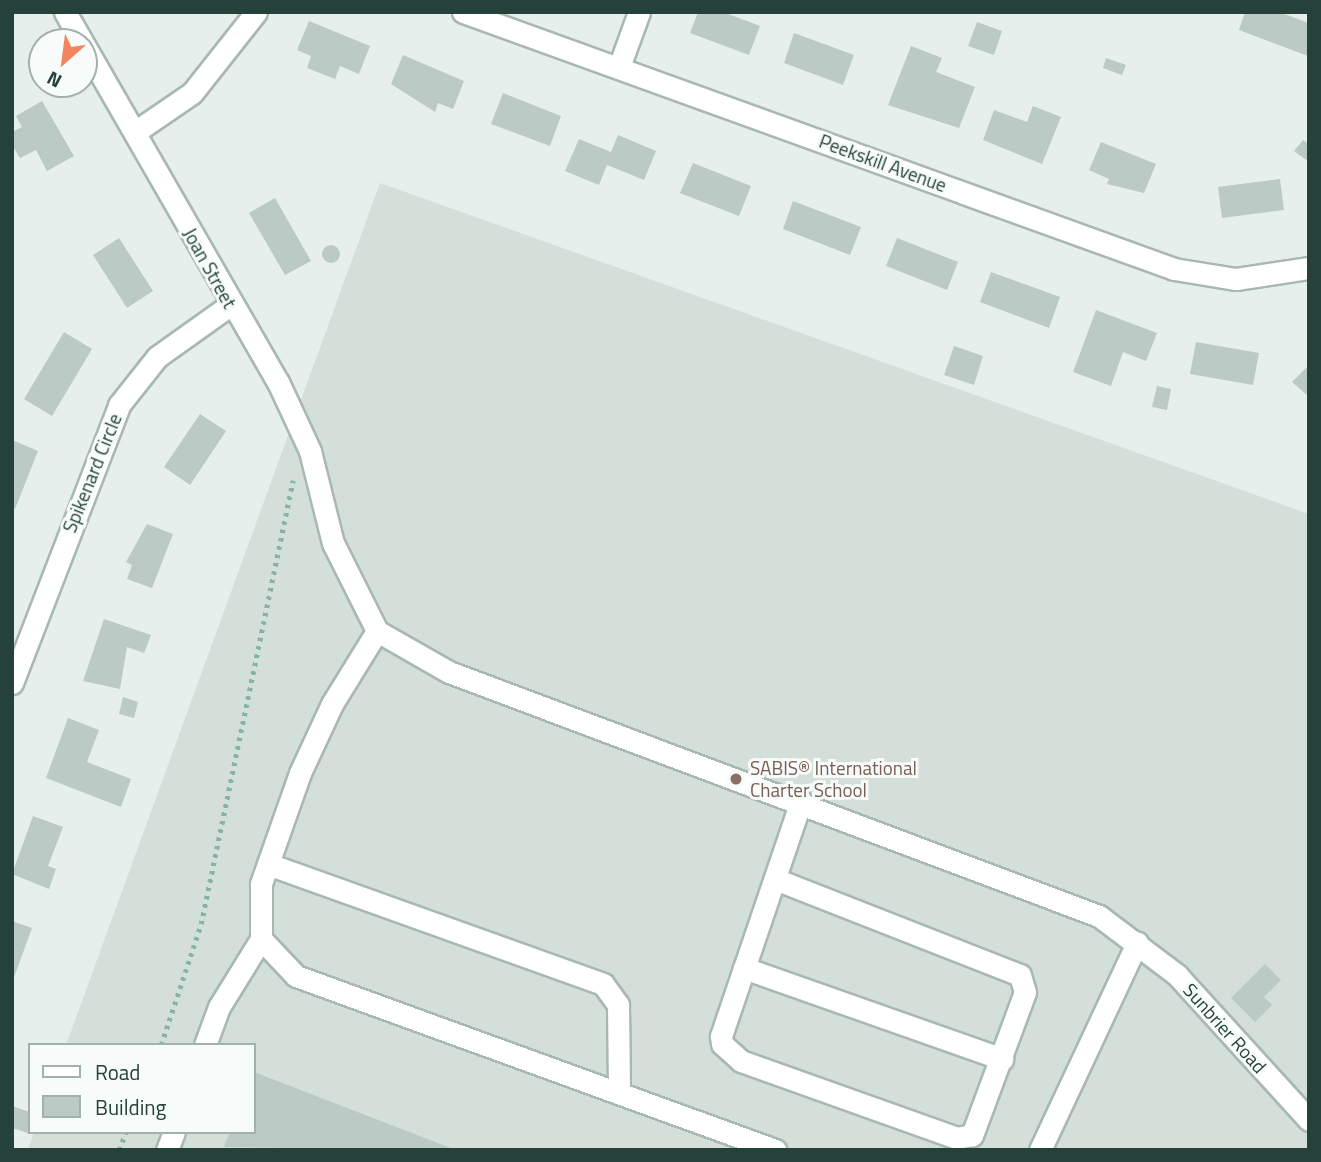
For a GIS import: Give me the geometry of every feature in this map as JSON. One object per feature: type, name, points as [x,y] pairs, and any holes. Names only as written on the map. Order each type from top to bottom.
[{"type":"street","name":"Joan Street","points":[[65,12],[74,28]]},
{"type":"street","points":[[135,132],[192,93],[256,12]]},
{"type":"street","name":"Peekskill Avenue","points":[[463,12],[1174,269],[1236,279],[1309,268]]},
{"type":"street","points":[[619,68],[639,12]]},
{"type":"street","name":"Joan Street","points":[[98,69],[230,304],[278,382],[310,451],[351,586],[377,631]]},
{"type":"street","name":"Spikenard Circle","points":[[12,683],[119,405],[157,357],[230,304]]},
{"type":"street","points":[[206,1043],[219,1007],[261,939],[261,884],[331,704],[377,631]]},
{"type":"street","name":"Sunbrier Road","points":[[377,631],[449,672],[1052,893],[1137,943],[1177,975],[1309,1119]]},
{"type":"street","points":[[775,879],[1012,968],[1025,992],[979,1128],[957,1138],[729,1054],[721,1036],[801,801]]},
{"type":"street","points":[[268,864],[603,984],[618,1004],[619,1093]]},
{"type":"street","points":[[261,939],[296,976],[775,1150]]},
{"type":"street","points":[[1040,1150],[1137,943]]},
{"type":"street","points":[[744,968],[1002,1059]]},
{"type":"path","points":[[162,1043],[201,924],[295,468]]},
{"type":"shaded area","name":"SABIS® International Charter School","points":[[380,183],[1309,514],[1309,1150],[28,1150],[33,1134],[256,1134],[256,1043],[67,1043]]},
{"type":"building","points":[[698,12],[723,12],[760,26],[749,55],[690,33]]},
{"type":"building","points":[[1245,12],[1279,12],[1309,23],[1308,56],[1239,30]]},
{"type":"building","points":[[309,21],[370,46],[359,74],[340,66],[335,79],[307,68],[311,56],[297,50]]},
{"type":"building","points":[[977,22],[1002,31],[994,55],[968,46]]},
{"type":"building","points":[[794,33],[854,55],[843,85],[784,63]]},
{"type":"building","points":[[911,46],[942,58],[936,72],[975,87],[959,128],[888,105]]},
{"type":"building","points":[[403,55],[464,81],[453,109],[438,103],[435,112],[391,84]]},
{"type":"building","points":[[1106,58],[1126,65],[1122,75],[1103,68]]},
{"type":"building","points":[[503,93],[561,116],[550,146],[491,124]]},
{"type":"building","points":[[42,101],[74,156],[47,171],[36,150],[20,158],[12,145],[12,132],[22,127],[16,116]]},
{"type":"building","points":[[1033,106],[1061,117],[1042,164],[983,140],[994,110],[1027,122]]},
{"type":"building","points":[[618,135],[656,151],[644,180],[607,165],[599,185],[565,171],[579,139],[611,152]]},
{"type":"building","points":[[1303,140],[1309,144],[1309,162],[1294,151]]},
{"type":"building","points":[[1101,142],[1156,164],[1144,193],[1107,184],[1109,179],[1089,170]]},
{"type":"building","points":[[693,163],[751,186],[739,216],[680,193]]},
{"type":"building","points":[[1280,179],[1284,210],[1222,218],[1218,187]]},
{"type":"building","points":[[275,198],[311,261],[285,275],[249,213]]},
{"type":"building","points":[[793,201],[861,227],[850,255],[783,229]]},
{"type":"building","points":[[119,238],[153,291],[127,308],[93,255]]},
{"type":"building","points":[[897,238],[958,262],[947,290],[886,266]]},
{"type":"building","points":[[331,245],[337,248],[340,254],[337,260],[331,263],[325,260],[322,254],[325,248]]},
{"type":"building","points":[[991,272],[1060,297],[1049,328],[980,302]]},
{"type":"building","points":[[1096,310],[1157,333],[1146,361],[1123,352],[1111,386],[1073,372]]},
{"type":"building","points":[[64,332],[92,349],[52,416],[24,399]]},
{"type":"building","points":[[1196,342],[1259,353],[1253,385],[1190,374]]},
{"type":"building","points":[[954,346],[983,356],[974,385],[944,375]]},
{"type":"building","points":[[1309,365],[1309,397],[1292,382]]},
{"type":"building","points":[[1157,386],[1171,389],[1167,410],[1152,407]]},
{"type":"building","points":[[200,414],[226,431],[190,485],[164,467]]},
{"type":"building","points":[[12,440],[38,451],[15,509],[12,508]]},
{"type":"building","points":[[147,524],[173,534],[152,588],[127,579],[132,565],[126,562]]},
{"type":"building","points":[[104,619],[151,635],[144,653],[127,647],[120,689],[83,681]]},
{"type":"building","points":[[123,697],[138,702],[134,718],[119,714]]},
{"type":"building","points":[[68,718],[99,730],[87,762],[131,779],[121,807],[46,778]]},
{"type":"building","points":[[33,816],[63,827],[48,866],[56,869],[49,889],[12,874]]},
{"type":"building","points":[[12,921],[32,928],[13,980],[12,980]]},
{"type":"building","points":[[1265,964],[1281,980],[1264,997],[1272,1005],[1255,1022],[1231,998]]},
{"type":"building","points":[[256,1073],[456,1150],[224,1147],[229,1134],[256,1134]]},
{"type":"building","points":[[12,1106],[28,1111],[28,1133],[12,1128]]},
{"type":"place","name":"SABIS® International Charter School","points":[[736,779]]}]
